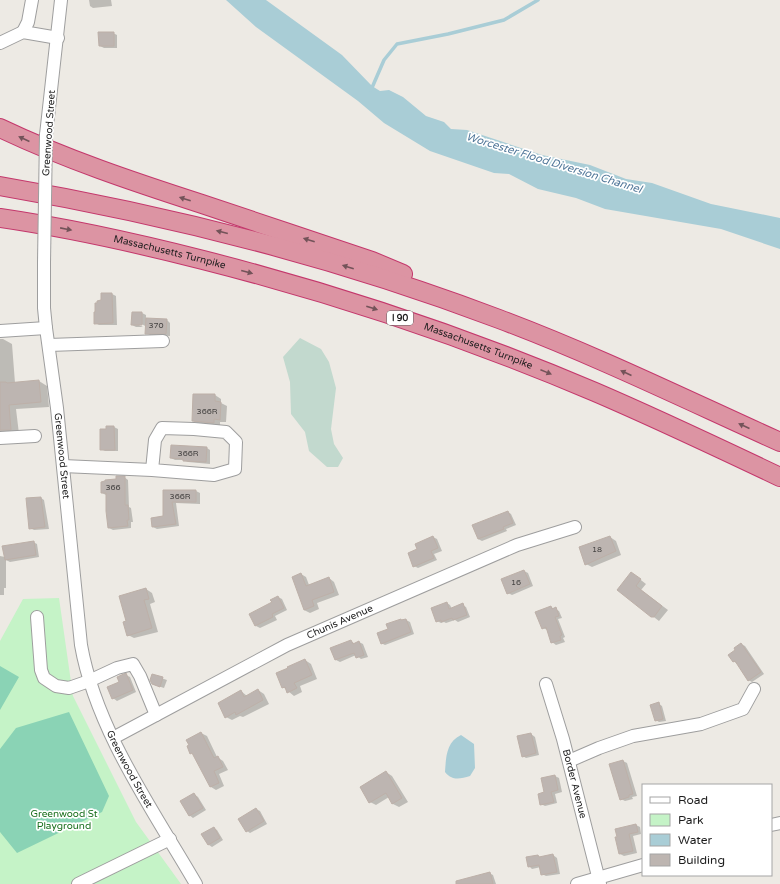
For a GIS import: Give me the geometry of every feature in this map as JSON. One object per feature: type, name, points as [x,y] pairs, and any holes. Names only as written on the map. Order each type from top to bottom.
[{"type":"highway","points":[[0,128],[34,144],[161,191],[372,261],[443,291],[499,319]]},
{"type":"highway","points":[[0,186],[153,216],[245,238],[355,269],[499,319],[615,368],[780,442]]},
{"type":"highway","name":"Massachusetts Turnpike","points":[[0,218],[96,235],[230,267],[316,290],[424,326],[507,356],[595,392],[780,477]]},
{"type":"highway","points":[[0,224],[35,223]]},
{"type":"street","points":[[23,32],[28,22],[32,0]]},
{"type":"street","name":"Greenwood Street","points":[[62,0],[46,135],[44,308],[46,328],[50,345],[81,645],[89,681],[113,738],[135,780],[196,884]]},
{"type":"street","points":[[0,43],[23,32],[58,38]]},
{"type":"street","points":[[0,331],[46,328]]},
{"type":"street","points":[[50,345],[163,341]]},
{"type":"street","points":[[63,466],[152,470],[214,475],[235,469],[236,442],[226,432],[194,428],[162,428],[155,440],[152,470]]},
{"type":"street","points":[[0,438],[35,436]]},
{"type":"street","name":"Chunis Avenue","points":[[113,738],[287,645],[517,545],[575,527]]},
{"type":"street","points":[[37,617],[41,670],[44,678],[56,686],[69,688],[89,681],[116,668],[133,664],[140,676],[156,715]]},
{"type":"street","name":"Border Avenue","points":[[546,684],[569,761],[599,881]]},
{"type":"street","points":[[569,761],[633,736],[701,724],[743,709],[754,689]]},
{"type":"street","points":[[78,884],[170,839]]},
{"type":"street","points":[[577,884],[599,881],[642,865]]},
{"type":"green space","points":[[300,338],[321,349],[329,362],[336,388],[331,429],[334,444],[343,458],[338,467],[327,467],[309,451],[305,432],[291,414],[290,382],[283,357]]},
{"type":"green space","name":"Greenwood St Playground","points":[[59,598],[73,696],[136,822],[181,884],[0,884],[0,641],[23,599]]},
{"type":"green space","points":[[0,666],[19,677],[0,710]]},
{"type":"green space","points":[[69,712],[109,796],[102,812],[17,853],[0,832],[0,749],[16,728]]},
{"type":"water","name":"Worcester Flood Diversion Channel","points":[[226,0],[266,0],[342,55],[372,86],[380,91],[389,90],[403,97],[426,116],[444,122],[451,129],[467,130],[542,155],[590,165],[626,179],[652,183],[711,204],[780,218],[780,249],[721,229],[605,209],[576,198],[538,189],[509,174],[494,173],[430,151],[384,123],[358,101],[256,27]]},
{"type":"water","points":[[461,735],[474,744],[475,768],[470,776],[453,778],[445,772],[446,761],[452,742]]},
{"type":"building","points":[[98,32],[114,32],[114,46],[99,46]]},
{"type":"building","points":[[101,293],[112,293],[113,323],[94,324],[95,303],[101,300]]},
{"type":"building","points":[[132,312],[142,312],[142,325],[131,325]]},
{"type":"building","points":[[146,318],[167,319],[166,334],[145,334]]},
{"type":"building","points":[[39,380],[41,402],[9,405],[11,430],[0,430],[0,382],[7,383]]},
{"type":"building","points":[[193,394],[215,394],[215,401],[221,402],[220,420],[214,419],[214,423],[192,421]]},
{"type":"building","points":[[106,426],[114,426],[115,450],[100,450],[100,429],[106,429]]},
{"type":"building","points":[[171,445],[207,447],[206,462],[183,461],[183,459],[170,458]]},
{"type":"building","points":[[116,476],[125,476],[125,505],[128,505],[129,520],[127,520],[128,526],[108,528],[106,493],[101,493],[101,482],[116,479]]},
{"type":"building","points":[[163,490],[196,490],[196,502],[172,502],[176,524],[152,527],[151,518],[163,516]]},
{"type":"building","points":[[41,497],[45,527],[29,529],[26,498]]},
{"type":"building","points":[[508,511],[513,523],[503,527],[504,529],[478,539],[472,525]]},
{"type":"building","points":[[433,536],[438,548],[431,551],[434,558],[413,567],[408,553],[417,549],[415,544]]},
{"type":"building","points":[[610,536],[616,551],[585,565],[579,547]]},
{"type":"building","points":[[34,541],[36,555],[5,560],[2,546]]},
{"type":"building","points":[[524,570],[530,584],[507,594],[501,579]]},
{"type":"building","points":[[631,572],[641,579],[636,586],[662,606],[654,617],[651,617],[617,590]]},
{"type":"building","points":[[301,573],[306,586],[329,577],[334,592],[312,600],[314,606],[304,610],[292,577]]},
{"type":"building","points":[[146,588],[149,599],[144,600],[152,628],[127,636],[123,622],[126,621],[119,596]]},
{"type":"building","points":[[278,596],[284,608],[272,614],[273,617],[255,626],[249,614],[272,602],[270,600]]},
{"type":"building","points":[[447,602],[449,609],[463,603],[467,615],[453,620],[452,618],[441,622],[441,620],[436,622],[431,608]]},
{"type":"building","points":[[551,606],[552,609],[556,607],[559,616],[555,617],[562,635],[560,636],[561,640],[551,643],[546,627],[542,629],[535,612]]},
{"type":"building","points":[[401,619],[406,619],[411,632],[381,644],[377,633],[388,629],[386,624]]},
{"type":"building","points":[[351,640],[353,644],[359,641],[364,655],[356,658],[354,653],[335,660],[330,648]]},
{"type":"building","points":[[741,643],[761,672],[748,681],[735,661],[733,662],[728,655]]},
{"type":"building","points":[[305,659],[312,675],[294,683],[297,688],[287,693],[285,687],[282,688],[276,673]]},
{"type":"building","points":[[126,673],[133,690],[112,699],[107,687],[119,682],[117,677]]},
{"type":"building","points":[[152,674],[163,677],[160,687],[152,684],[150,680]]},
{"type":"building","points":[[258,689],[263,700],[236,715],[235,712],[225,718],[218,703],[241,690],[244,697]]},
{"type":"building","points":[[659,702],[663,719],[655,721],[650,705]]},
{"type":"building","points":[[201,732],[214,758],[218,756],[223,767],[214,771],[219,783],[210,787],[192,753],[190,754],[187,746],[189,745],[186,740]]},
{"type":"building","points":[[531,733],[536,753],[522,757],[517,736]]},
{"type":"building","points":[[623,760],[633,794],[620,800],[609,764]]},
{"type":"building","points":[[386,771],[402,798],[392,804],[386,793],[369,803],[360,787]]},
{"type":"building","points":[[555,775],[558,790],[551,792],[554,802],[540,805],[538,794],[544,792],[541,778]]},
{"type":"building","points":[[194,793],[203,808],[189,816],[180,801]]},
{"type":"building","points":[[256,808],[264,821],[246,832],[238,819]]},
{"type":"building","points":[[636,824],[638,832],[629,834],[633,851],[619,854],[615,837],[617,837],[615,829]]},
{"type":"building","points":[[214,827],[220,838],[208,845],[201,834]]},
{"type":"building","points":[[553,854],[557,872],[541,875],[539,865],[528,867],[526,857],[538,855],[539,857]]},
{"type":"building","points":[[490,872],[493,884],[456,884],[456,881]]},
{"type":"waterway","points":[[371,90],[384,60],[397,44],[448,34],[504,20],[538,0]]}]
